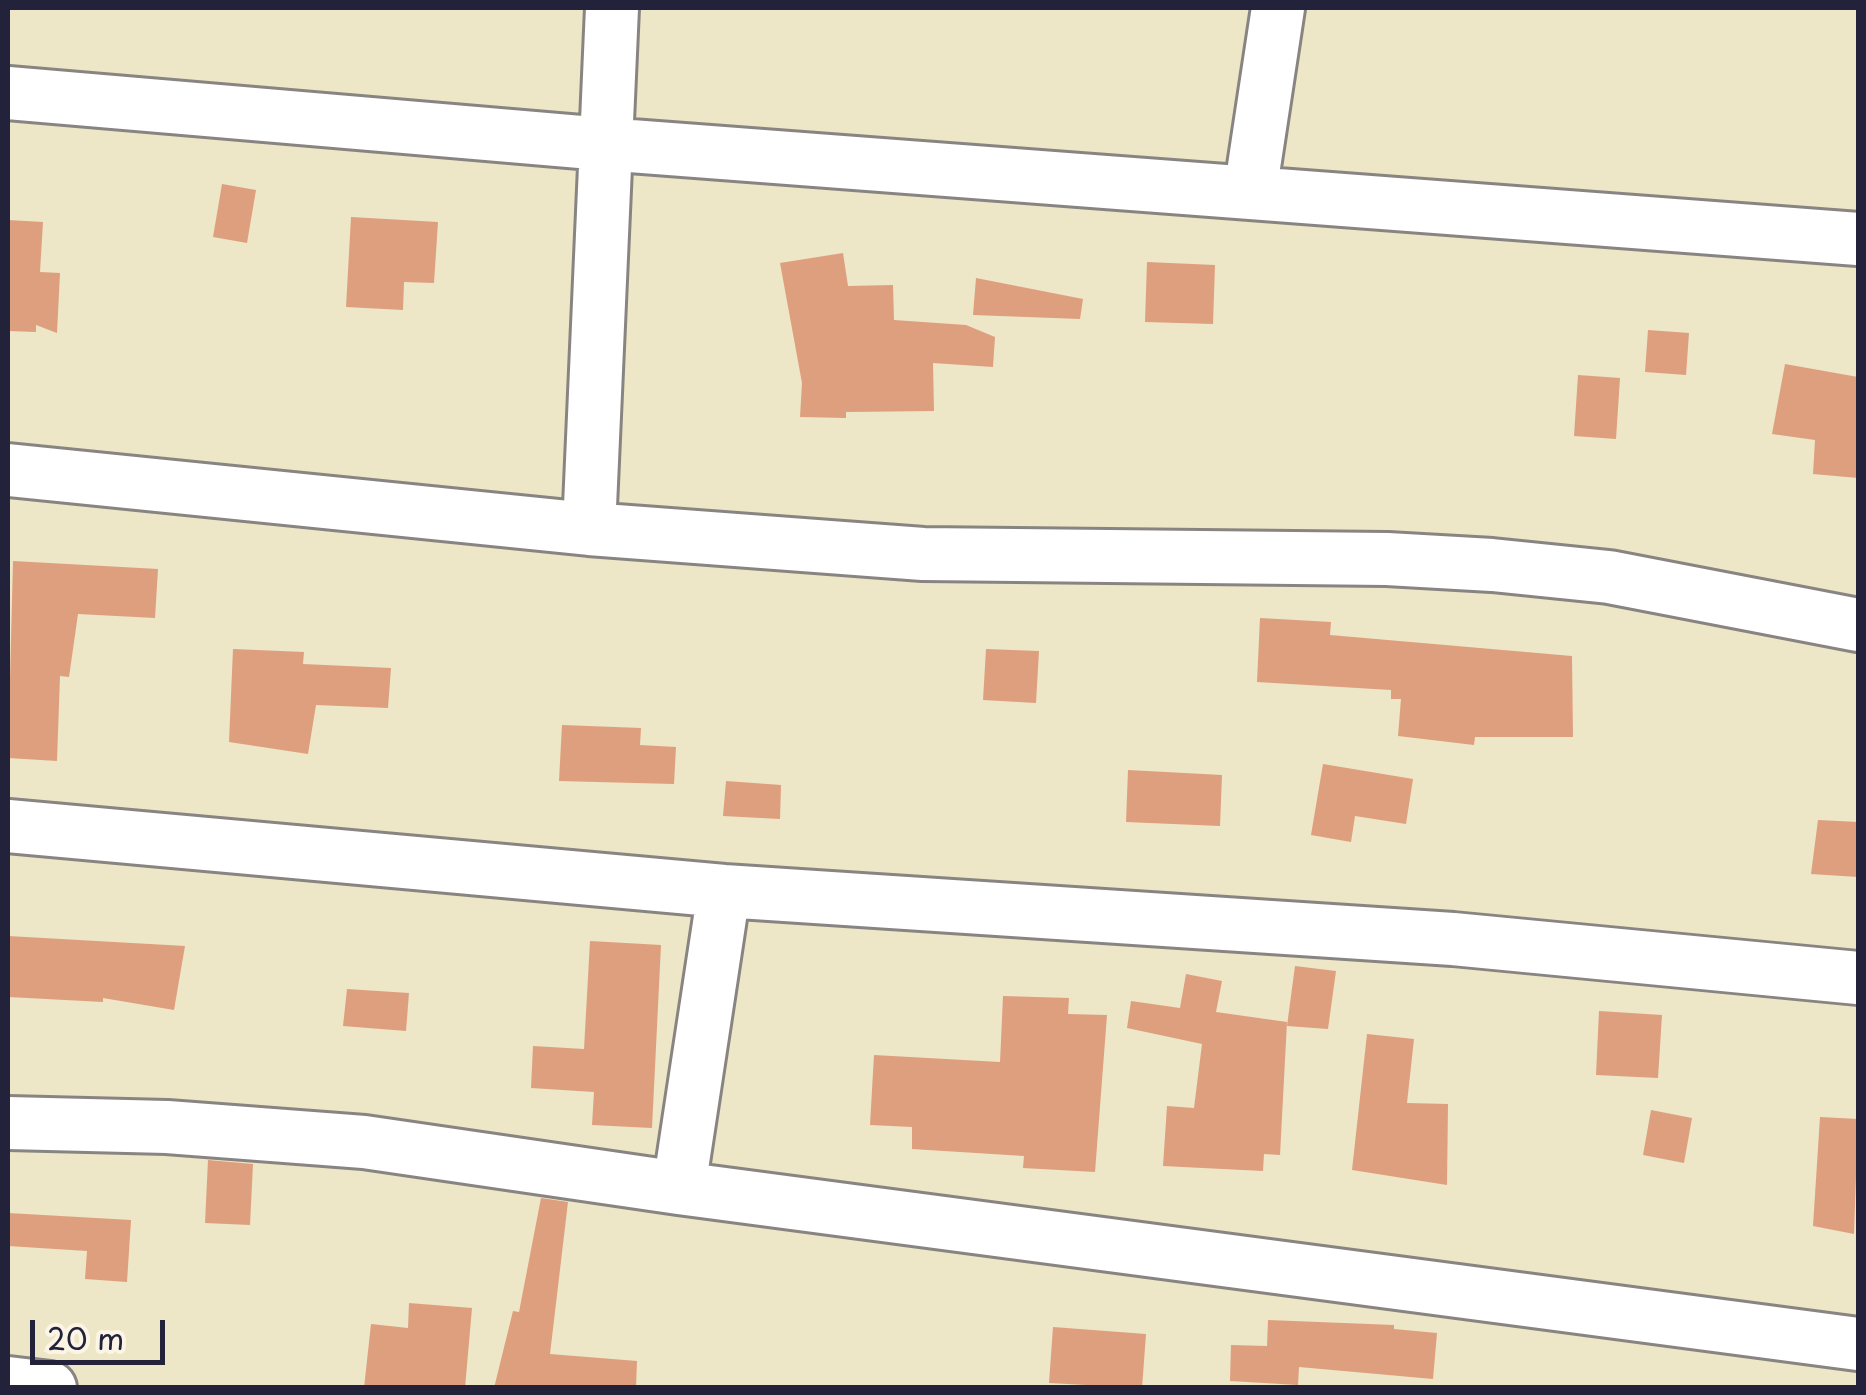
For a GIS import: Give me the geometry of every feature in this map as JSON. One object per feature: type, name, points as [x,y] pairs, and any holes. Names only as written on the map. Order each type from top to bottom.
[{"type":"street","points":[[589,529],[612,8]]},
{"type":"street","points":[[1250,193],[1278,8]]},
{"type":"street","points":[[8,93],[604,144],[1858,239]]},
{"type":"street","points":[[8,470],[589,529],[923,554],[1387,559],[1492,566],[1609,577],[1858,625]]},
{"type":"street","points":[[8,826],[724,891],[1454,939],[1858,978]]},
{"type":"street","points":[[679,1188],[724,891]]},
{"type":"street","points":[[8,1123],[166,1127],[364,1142],[679,1188],[1858,1344]]},
{"type":"street","points":[[8,1383],[50,1388]]},
{"type":"building","points":[[222,184],[256,190],[247,243],[213,237]]},
{"type":"building","points":[[351,217],[438,222],[434,283],[404,282],[403,310],[346,307]]},
{"type":"building","points":[[8,220],[43,222],[40,272],[60,273],[57,333],[36,325],[36,332],[8,331]]},
{"type":"building","points":[[843,253],[848,286],[893,285],[894,320],[966,325],[995,337],[993,367],[933,363],[934,411],[846,412],[846,418],[800,417],[802,383],[780,263]]},
{"type":"building","points":[[1147,262],[1215,265],[1213,324],[1145,322]]},
{"type":"building","points":[[976,278],[1083,299],[1080,319],[973,315]]},
{"type":"building","points":[[1648,330],[1689,333],[1686,375],[1645,372]]},
{"type":"building","points":[[1785,364],[1858,377],[1858,478],[1813,474],[1815,440],[1772,434]]},
{"type":"building","points":[[1578,375],[1620,378],[1616,439],[1574,436]]},
{"type":"building","points":[[13,561],[158,569],[155,618],[78,614],[69,677],[60,676],[57,761],[8,758]]},
{"type":"building","points":[[1260,618],[1331,622],[1330,635],[1572,656],[1573,737],[1475,737],[1474,745],[1398,736],[1401,699],[1391,699],[1391,690],[1257,682]]},
{"type":"building","points":[[233,649],[304,652],[303,664],[391,668],[388,708],[316,705],[308,754],[229,742]]},
{"type":"building","points":[[986,649],[1039,651],[1036,703],[983,700]]},
{"type":"building","points":[[562,725],[641,728],[640,745],[676,747],[674,784],[559,781]]},
{"type":"building","points":[[1323,764],[1413,779],[1406,824],[1355,816],[1351,842],[1311,835]]},
{"type":"building","points":[[1128,770],[1222,775],[1220,826],[1126,822]]},
{"type":"building","points":[[726,781],[781,785],[780,819],[723,816]]},
{"type":"building","points":[[1818,820],[1858,822],[1858,877],[1811,874]]},
{"type":"building","points":[[8,936],[185,946],[174,1010],[103,998],[103,1002],[8,997]]},
{"type":"building","points":[[590,941],[661,945],[652,1128],[592,1125],[594,1092],[531,1088],[533,1046],[584,1049]]},
{"type":"building","points":[[1295,966],[1336,971],[1328,1029],[1287,1026]]},
{"type":"building","points":[[1186,974],[1222,981],[1216,1012],[1287,1022],[1280,1155],[1264,1154],[1263,1171],[1163,1166],[1167,1106],[1194,1108],[1202,1044],[1127,1028],[1131,1001],[1180,1008]]},
{"type":"building","points":[[347,989],[409,993],[406,1031],[343,1026]]},
{"type":"building","points":[[1003,996],[1069,998],[1068,1014],[1107,1015],[1095,1172],[1023,1168],[1024,1156],[912,1149],[912,1127],[870,1125],[874,1055],[1000,1062]]},
{"type":"building","points":[[1599,1011],[1662,1015],[1658,1078],[1596,1075]]},
{"type":"building","points":[[1367,1034],[1414,1039],[1407,1103],[1448,1104],[1447,1185],[1352,1170]]},
{"type":"building","points":[[1651,1110],[1692,1118],[1684,1163],[1643,1155]]},
{"type":"building","points":[[1820,1117],[1858,1119],[1854,1234],[1813,1226]]},
{"type":"building","points":[[208,1160],[253,1164],[250,1225],[205,1223]]},
{"type":"building","points":[[541,1198],[568,1202],[550,1354],[637,1361],[636,1388],[494,1388],[513,1311],[519,1312]]},
{"type":"building","points":[[8,1213],[131,1220],[127,1282],[85,1279],[87,1251],[8,1246]]},
{"type":"building","points":[[409,1303],[472,1308],[465,1388],[364,1388],[371,1324],[408,1328]]},
{"type":"building","points":[[1268,1320],[1394,1325],[1394,1329],[1437,1333],[1433,1379],[1299,1367],[1298,1385],[1230,1381],[1231,1345],[1267,1346]]},
{"type":"building","points":[[1053,1327],[1146,1334],[1142,1388],[1049,1383]]}]
